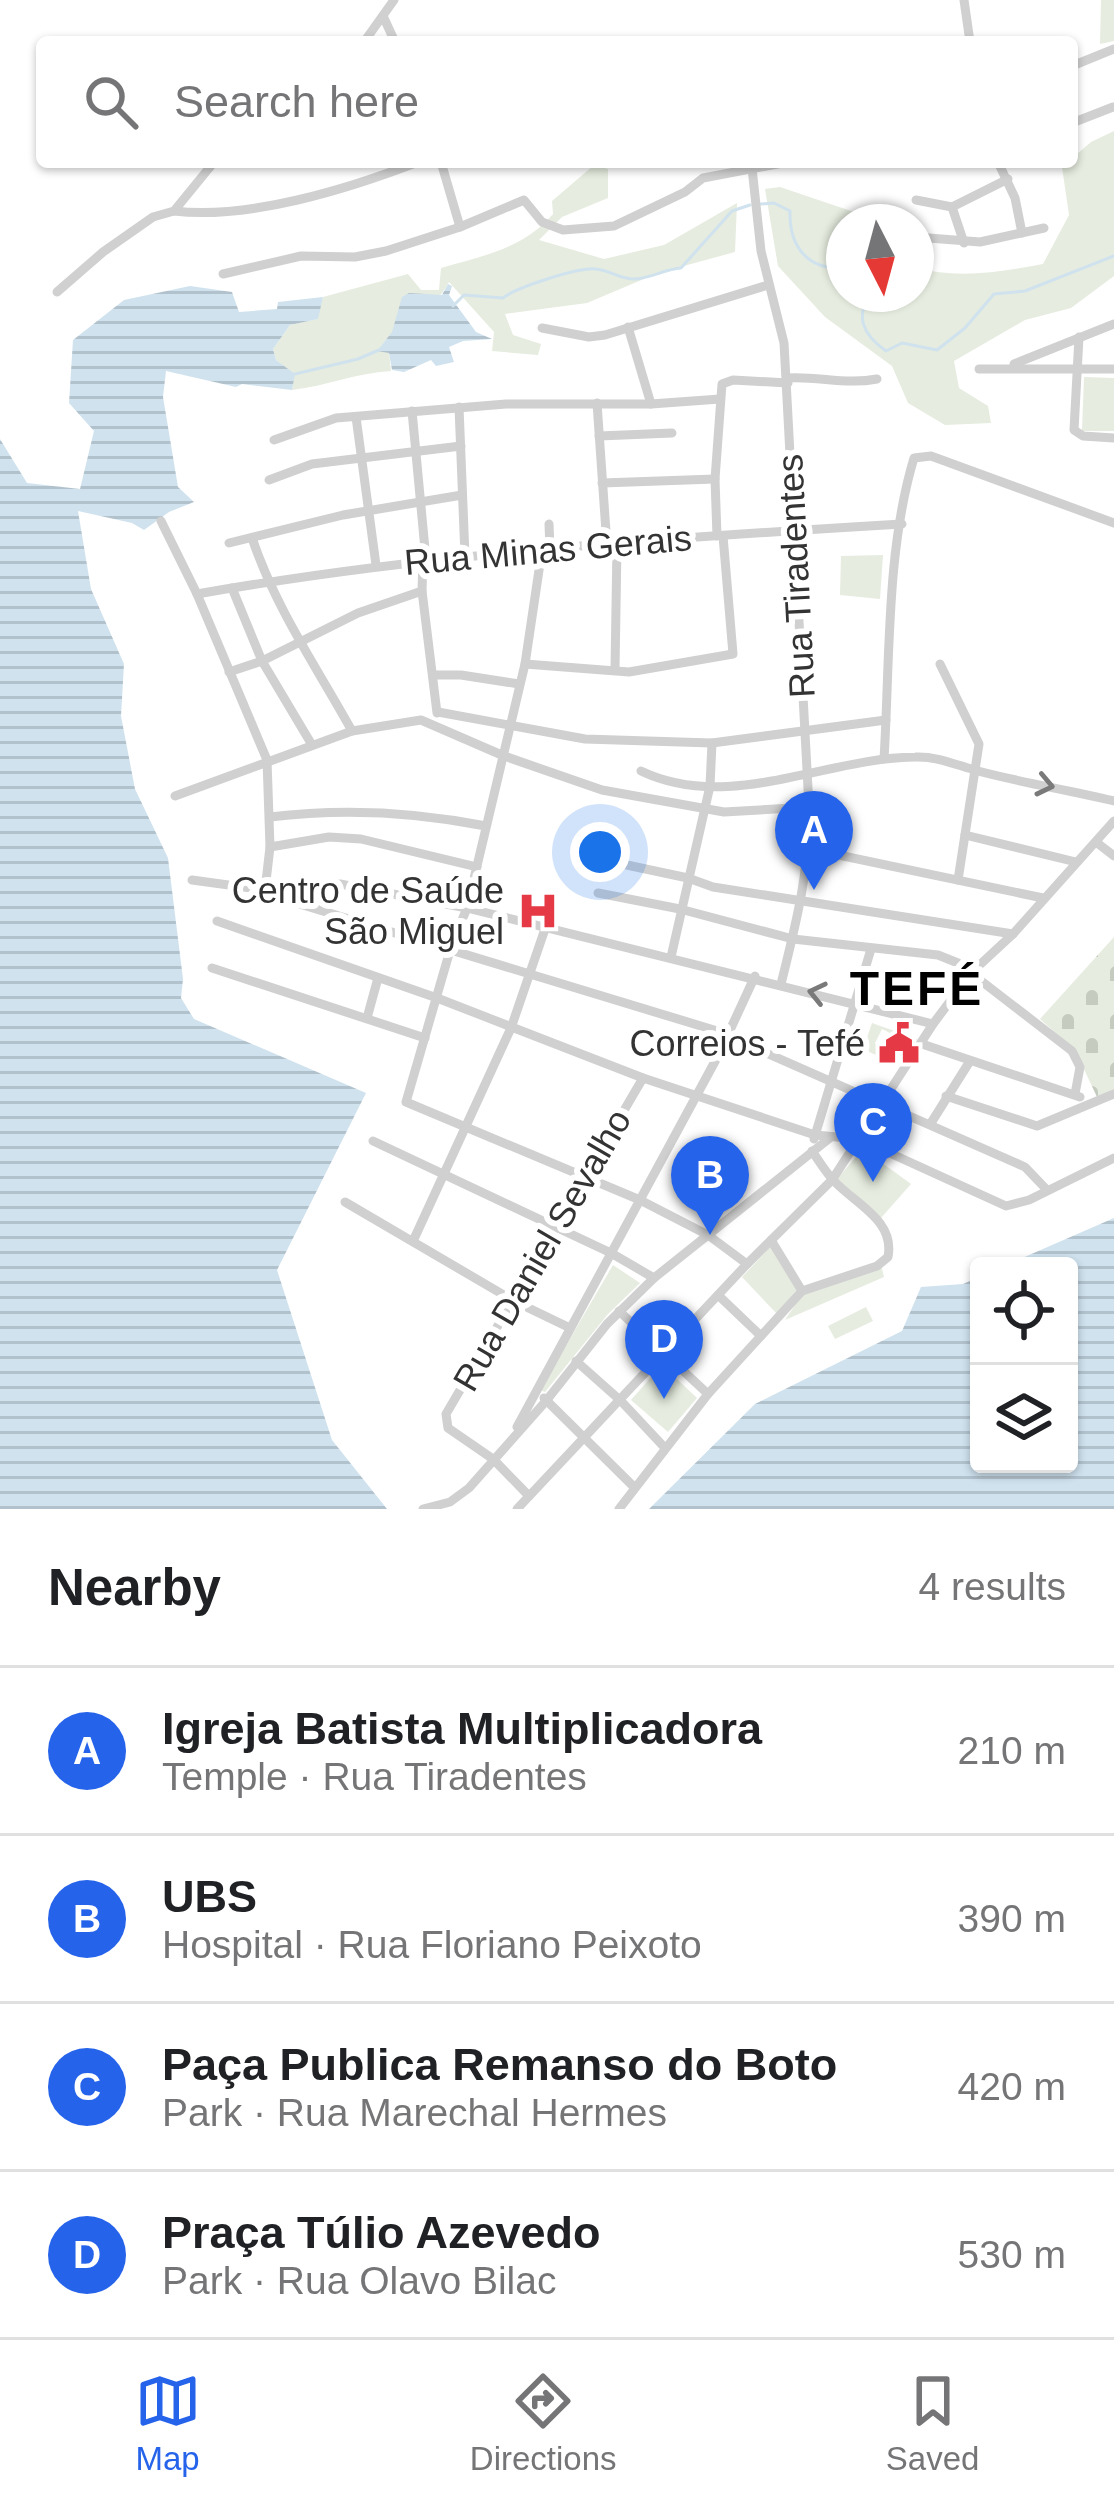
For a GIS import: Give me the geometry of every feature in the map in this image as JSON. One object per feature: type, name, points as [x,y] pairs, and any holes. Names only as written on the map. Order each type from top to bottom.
[{"type":"street","points":[[368,36],[394,0]]},
{"type":"street","points":[[964,0],[969,36]]},
{"type":"street","points":[[383,16],[392,36]]},
{"type":"street","points":[[1078,64],[1114,49]]},
{"type":"street","points":[[1078,121],[1113,107]]},
{"type":"street","points":[[174,211],[209,168]]},
{"type":"street","points":[[57,292],[153,217],[174,211],[204,215],[285,202],[398,168]]},
{"type":"street","points":[[443,168],[460,227]]},
{"type":"street","points":[[223,274],[301,256],[370,255],[460,227],[524,200],[549,226],[614,226],[724,168],[752,168]]},
{"type":"street","name":"Rua Tiradentes","points":[[752,168],[768,285],[782,325],[787,380],[809,807],[810,849],[803,900],[782,984]]},
{"type":"street","points":[[1002,168],[1022,233]]},
{"type":"street","points":[[916,200],[952,207],[1008,179]]},
{"type":"street","points":[[952,207],[964,243]]},
{"type":"street","points":[[934,239],[964,243],[1044,228]]},
{"type":"street","points":[[542,328],[589,337],[768,285]]},
{"type":"street","points":[[1009,366],[1114,324]]},
{"type":"street","points":[[628,327],[652,404]]},
{"type":"street","points":[[1079,337],[1074,430],[1083,436],[1114,438]]},
{"type":"street","points":[[979,368],[1114,369]]},
{"type":"street","points":[[525,664],[629,672],[733,655],[715,478],[720,400],[726,381],[818,376],[854,383],[877,379]]},
{"type":"street","points":[[274,440],[327,419],[412,411],[720,400]]},
{"type":"street","points":[[597,403],[612,546],[615,669]]},
{"type":"street","points":[[459,407],[466,556]]},
{"type":"street","points":[[412,411],[421,500],[422,591],[435,676],[436,718]]},
{"type":"street","points":[[356,417],[376,566]]},
{"type":"street","points":[[599,436],[672,433]]},
{"type":"street","points":[[269,480],[312,464],[461,446]]},
{"type":"street","points":[[884,759],[890,629],[902,524],[917,456],[931,456],[1114,523]]},
{"type":"street","points":[[602,483],[715,478]]},
{"type":"street","points":[[229,543],[366,510],[462,495]]},
{"type":"street","points":[[161,521],[268,760],[266,888]]},
{"type":"street","points":[[549,524],[525,664],[467,908],[406,1102],[640,1200],[708,1235],[747,1264]]},
{"type":"street","name":"Rua Minas Gerais","points":[[197,594],[266,580],[466,556],[902,524]]},
{"type":"street","points":[[252,538],[266,580],[297,641],[352,731]]},
{"type":"street","points":[[232,588],[262,661],[312,745]]},
{"type":"street","points":[[229,672],[262,661],[358,613],[422,591]]},
{"type":"street","points":[[940,664],[978,738],[958,880]]},
{"type":"street","points":[[435,676],[519,684]]},
{"type":"street","points":[[175,796],[352,731],[436,718],[512,724],[585,739],[712,743],[886,720]]},
{"type":"street","points":[[436,718],[504,756],[602,790],[724,812],[809,807]]},
{"type":"street","points":[[671,957],[710,786],[712,743]]},
{"type":"street","points":[[640,771],[729,789],[884,759],[934,758],[1114,801]]},
{"type":"street","points":[[270,818],[329,810],[439,816],[486,826]]},
{"type":"street","points":[[518,1509],[718,1294],[832,1180],[972,972],[1013,934],[1114,821]]},
{"type":"street","points":[[965,835],[1077,862]]},
{"type":"street","points":[[270,847],[329,837],[362,839],[477,867]]},
{"type":"street","points":[[1096,842],[1114,856]]},
{"type":"street","points":[[810,849],[1042,898]]},
{"type":"street","points":[[608,861],[713,887],[1013,934]]},
{"type":"street","points":[[192,880],[266,888],[340,884],[467,908],[933,1024]]},
{"type":"street","points":[[266,888],[303,905],[727,1036],[1025,1167],[1047,1190]]},
{"type":"street","points":[[598,893],[793,939],[938,956],[972,972],[1076,1056],[1081,1072],[1075,1094]]},
{"type":"street","points":[[217,921],[643,1078],[815,1135],[859,1139],[1006,1206],[1114,1158]]},
{"type":"street","points":[[414,1239],[512,1028],[544,929]]},
{"type":"street","points":[[619,1509],[708,1394],[802,1291],[878,1266],[889,1257],[883,1225],[832,1180],[812,1150],[871,950]]},
{"type":"street","points":[[212,968],[425,1038]]},
{"type":"street","points":[[512,1437],[698,1094],[755,976]]},
{"type":"street","points":[[367,1018],[378,979]]},
{"type":"street","points":[[922,1045],[1090,1102]]},
{"type":"street","points":[[931,1124],[970,1061]]},
{"type":"street","name":"Rua Daniel Sevalho","points":[[493,1459],[445,1422],[446,1414],[643,1078]]},
{"type":"street","points":[[946,1096],[1037,1126],[1114,1094]]},
{"type":"street","points":[[423,1509],[450,1502],[469,1488],[619,1311],[831,1137]]},
{"type":"street","points":[[373,1142],[611,1252],[654,1278]]},
{"type":"street","points":[[346,1202],[568,1328]]},
{"type":"street","points":[[771,1240],[802,1291]]},
{"type":"street","points":[[718,1294],[761,1336]]},
{"type":"street","points":[[619,1311],[708,1394]]},
{"type":"street","points":[[576,1361],[665,1448]]},
{"type":"street","points":[[535,1392],[634,1487]]},
{"type":"street","points":[[493,1459],[530,1496]]},
{"type":"green space","points":[[1101,0],[1114,0],[1114,41],[1100,44]]},
{"type":"green space","points":[[1114,131],[1114,276],[1071,308],[1025,320],[954,361],[959,388],[988,406],[991,423],[945,425],[908,403],[892,366],[825,317],[778,266],[765,189],[780,187],[830,204],[826,204],[826,312],[934,312],[934,271],[996,272],[1043,264],[1069,215],[1062,168],[1078,168],[1078,153]]},
{"type":"green space","points":[[590,168],[608,169],[608,198],[562,217],[539,240],[604,259],[664,245],[737,203],[735,252],[658,273],[587,303],[505,314],[513,335],[541,344],[538,355],[492,351],[494,332],[449,282],[434,302],[394,332],[378,351],[389,352],[391,371],[292,390],[294,374],[276,360],[273,349],[290,325],[317,319],[323,297],[408,274],[421,290],[439,290],[441,268],[529,236],[553,214],[552,201]]},
{"type":"green space","points":[[1084,377],[1114,378],[1114,431],[1082,431]]},
{"type":"green space","points":[[883,555],[880,599],[840,595],[841,556]]},
{"type":"green space","points":[[1114,937],[1114,1090],[1097,1097],[1075,1050],[1040,1019]]},
{"type":"green space","points":[[888,985],[922,993],[919,1009],[885,1001]]},
{"type":"green space","points":[[872,1023],[917,1039],[913,1045],[882,1029],[875,1043],[899,1056],[907,1054],[899,1066],[863,1049]]},
{"type":"green space","points":[[863,1149],[911,1184],[880,1219],[835,1181]]},
{"type":"green space","points":[[772,1245],[798,1288],[777,1314],[742,1277]]},
{"type":"green space","points":[[613,1265],[640,1283],[608,1314],[545,1392],[540,1390]]},
{"type":"green space","points":[[881,1265],[884,1277],[785,1320],[803,1293]]},
{"type":"green space","points":[[866,1307],[873,1321],[835,1339],[828,1326]]},
{"type":"green space","points":[[662,1365],[697,1398],[668,1432],[631,1400]]},
{"type":"water","points":[[448,284],[452,286],[449,295],[476,332],[492,339],[449,347],[454,362],[436,366],[431,360],[404,372],[392,370],[389,353],[377,351],[392,332],[402,297],[409,293],[442,295]]},
{"type":"water","points":[[190,286],[232,292],[239,312],[277,309],[278,302],[323,297],[318,319],[290,325],[273,349],[276,360],[295,374],[292,390],[236,387],[166,371],[163,397],[178,487],[194,502],[144,530],[78,511],[91,589],[124,664],[121,716],[135,789],[168,858],[183,979],[181,998],[194,1019],[366,1093],[277,1270],[332,1440],[387,1509],[0,1509],[0,439],[27,483],[80,489],[94,431],[69,403],[73,340],[124,300]]},
{"type":"water","points":[[1114,1218],[1114,1509],[649,1509],[755,1404],[902,1331],[921,1287],[970,1281],[970,1473],[1078,1473],[1078,1257],[1025,1257]]},
{"type":"waterway","points":[[761,204],[774,203],[790,211],[793,235],[802,253],[826,267]]},
{"type":"waterway","points":[[453,306],[464,295],[503,298],[547,279],[587,269],[634,279],[681,268],[732,211],[750,205]]},
{"type":"waterway","points":[[863,312],[866,331],[886,351],[902,343],[937,350],[965,328],[994,294],[1025,291],[1114,256]]},
{"type":"waterway","points":[[295,374],[379,350]]},
{"type":"place","name":"Igreja Batista Multiplicadora","points":[[814,890]]},
{"type":"place","name":"Centro de Saúde São Miguel","points":[[538,911]]},
{"type":"place","name":"Correios - Tefé","points":[[899,1043]]},
{"type":"place","name":"Paça Publica Remanso do Boto","points":[[873,1182]]},
{"type":"place","name":"UBS","points":[[710,1235]]},
{"type":"place","name":"Praça Túlio Azevedo","points":[[664,1399]]},
{"type":"district","name":"TEFÉ","points":[[917,988]]}]
